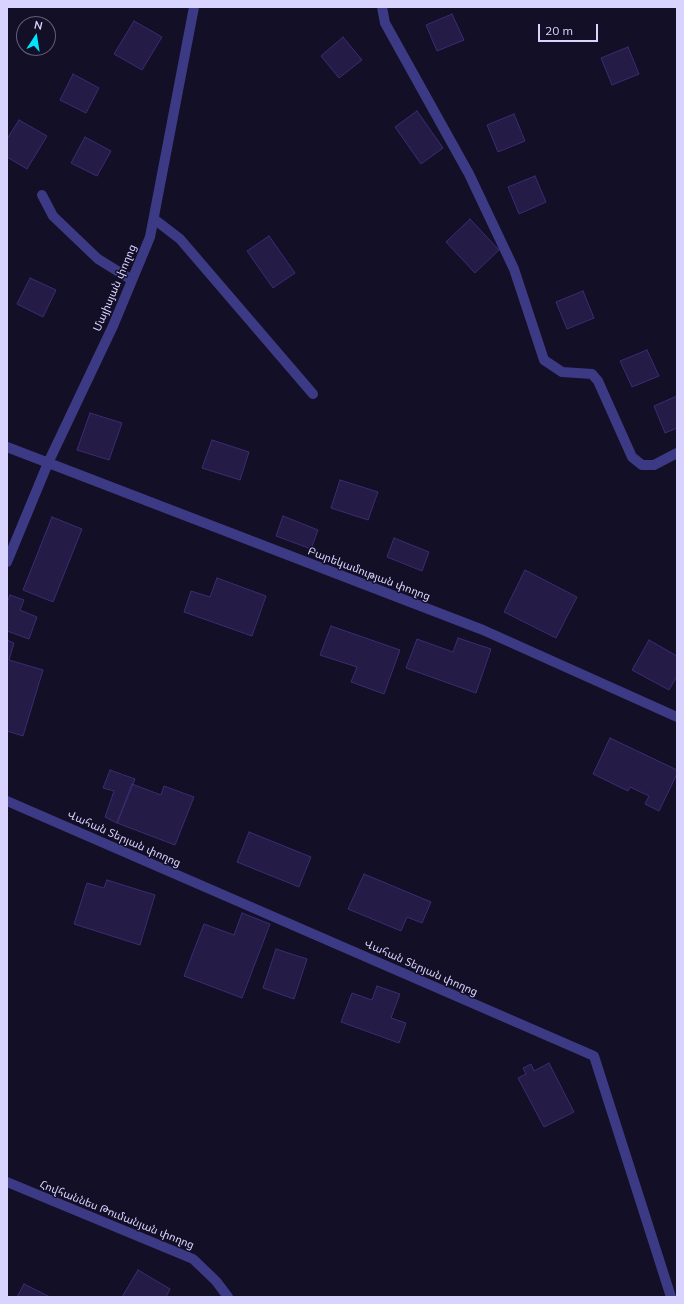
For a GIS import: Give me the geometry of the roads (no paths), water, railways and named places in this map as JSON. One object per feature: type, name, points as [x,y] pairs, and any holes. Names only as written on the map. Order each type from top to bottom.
[{"type":"street","name":"Մայիսյան փողոց","points":[[7,562],[48,463],[113,326],[150,237],[194,7]]},
{"type":"street","points":[[382,7],[385,23],[469,174],[514,269],[544,360],[562,372],[592,374],[598,381],[632,457],[642,465],[654,464],[677,454]]},
{"type":"street","points":[[42,195],[53,216],[98,259],[132,280]]},
{"type":"street","points":[[154,219],[180,239],[313,394]]},
{"type":"street","name":"Բարեկամության փողոց","points":[[7,447],[483,630],[677,717]]},
{"type":"street","name":"Վահան Տերյան փողոց","points":[[7,801],[594,1056],[672,1297]]},
{"type":"street","name":"Հովհաննես Թումանյան փողոց","points":[[7,1182],[194,1259],[216,1281],[228,1297]]}]
